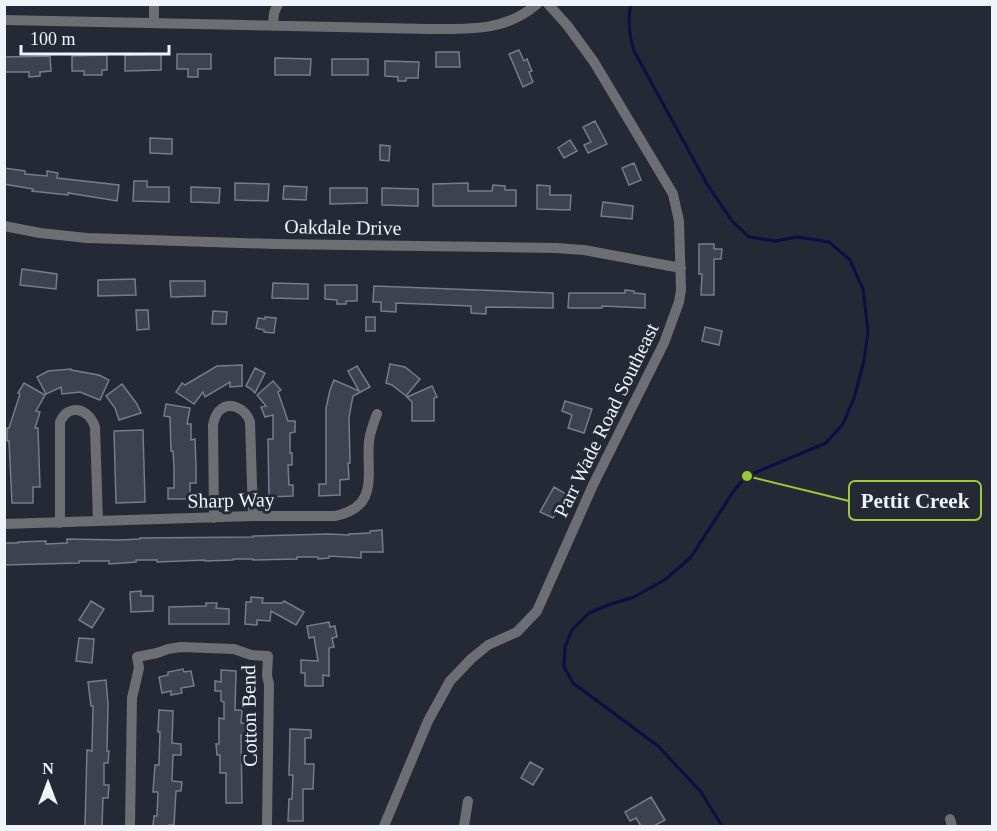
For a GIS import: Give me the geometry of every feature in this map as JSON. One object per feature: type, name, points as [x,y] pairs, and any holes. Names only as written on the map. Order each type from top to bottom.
[{"type":"street","points":[[153,23],[154,4]]},
{"type":"street","points":[[273,26],[274,13],[278,4]]},
{"type":"street","points":[[4,20],[429,29],[481,28],[508,22],[527,13],[537,4]]},
{"type":"street","name":"Parr Wade Road Southeast","points":[[384,826],[428,721],[450,681],[488,645],[517,632],[537,611],[593,485],[664,343],[680,302],[680,221],[673,194],[594,62],[567,25],[548,4]]},
{"type":"street","name":"Oakdale Drive","points":[[4,226],[39,233],[87,238],[275,244],[556,248],[584,250],[681,268]]},
{"type":"street","points":[[214,518],[213,425],[219,410],[230,406],[245,412],[250,422],[253,516]]},
{"type":"street","points":[[60,523],[60,422],[63,415],[75,410],[87,414],[95,427],[98,521]]},
{"type":"street","name":"Sharp Way","points":[[4,524],[253,516],[335,516],[350,512],[356,509],[368,492],[369,439],[377,414]]},
{"type":"street","name":"Cotton Bend","points":[[130,826],[132,698],[139,668],[137,657],[181,647],[234,648],[252,655],[268,656],[267,826]]},
{"type":"street","points":[[464,826],[468,801]]},
{"type":"building","points":[[519,50],[524,61],[527,59],[532,71],[529,72],[533,82],[523,87],[509,54]]},
{"type":"building","points":[[436,52],[459,52],[460,67],[436,67]]},
{"type":"building","points":[[161,54],[161,70],[125,71],[125,55]]},
{"type":"building","points":[[177,54],[211,54],[211,69],[198,69],[198,77],[188,77],[188,69],[177,69]]},
{"type":"building","points":[[107,55],[107,70],[102,70],[102,75],[84,75],[84,71],[72,71],[72,56]]},
{"type":"building","points":[[50,56],[51,71],[40,72],[40,76],[29,77],[29,72],[4,72],[4,57]]},
{"type":"building","points":[[275,58],[311,59],[310,75],[275,75]]},
{"type":"building","points":[[332,59],[368,59],[368,75],[332,75]]},
{"type":"building","points":[[385,61],[419,62],[418,78],[398,81],[398,77],[385,76]]},
{"type":"building","points":[[595,121],[607,144],[588,153],[584,145],[591,142],[583,127]]},
{"type":"building","points":[[150,138],[172,139],[172,154],[150,153]]},
{"type":"building","points":[[570,140],[577,151],[564,158],[558,148]]},
{"type":"building","points":[[380,145],[390,146],[389,161],[380,160]]},
{"type":"building","points":[[634,163],[641,180],[629,185],[622,168]]},
{"type":"building","points":[[4,168],[25,171],[25,174],[47,176],[47,171],[58,173],[57,178],[119,185],[117,201],[68,193],[68,195],[32,191],[33,189],[4,184]]},
{"type":"building","points":[[134,181],[147,181],[147,187],[169,187],[169,202],[133,201]]},
{"type":"building","points":[[235,183],[269,184],[268,201],[235,200]]},
{"type":"building","points":[[468,183],[468,191],[492,191],[493,185],[505,186],[505,190],[516,190],[516,206],[433,206],[433,184]]},
{"type":"building","points":[[537,185],[550,186],[550,195],[571,195],[570,210],[537,209]]},
{"type":"building","points":[[284,186],[307,187],[306,200],[283,199]]},
{"type":"building","points":[[191,187],[220,188],[219,203],[191,202]]},
{"type":"building","points":[[330,188],[367,188],[367,203],[330,204]]},
{"type":"building","points":[[382,188],[418,189],[418,206],[382,205]]},
{"type":"building","points":[[603,202],[633,206],[632,219],[601,216]]},
{"type":"building","points":[[699,244],[714,244],[714,249],[722,249],[721,259],[714,259],[714,295],[701,295],[702,274],[699,274]]},
{"type":"building","points":[[22,269],[57,274],[56,289],[20,285]]},
{"type":"building","points":[[135,279],[136,295],[98,296],[98,280]]},
{"type":"building","points":[[170,281],[205,281],[205,296],[171,297]]},
{"type":"building","points":[[273,283],[308,284],[308,299],[272,298]]},
{"type":"building","points":[[325,285],[357,285],[357,301],[337,304],[337,300],[325,299]]},
{"type":"building","points":[[374,286],[553,293],[553,308],[486,307],[486,314],[471,313],[471,306],[396,303],[396,312],[381,311],[381,302],[373,302]]},
{"type":"building","points":[[625,290],[645,294],[645,308],[602,306],[602,308],[568,308],[569,293],[625,293]]},
{"type":"building","points":[[136,310],[148,310],[149,329],[137,330]]},
{"type":"building","points":[[213,311],[227,312],[226,324],[212,324]]},
{"type":"building","points":[[265,317],[276,318],[274,333],[256,328],[258,318],[265,319]]},
{"type":"building","points":[[366,317],[375,317],[375,331],[366,331]]},
{"type":"building","points":[[705,327],[722,331],[719,345],[702,341]]},
{"type":"building","points":[[390,364],[405,367],[420,379],[406,396],[386,383]]},
{"type":"building","points":[[242,365],[242,386],[230,387],[230,382],[205,397],[203,392],[194,404],[176,392],[182,383],[185,385],[217,366]]},
{"type":"building","points":[[357,366],[370,387],[353,396],[349,417],[349,479],[340,480],[340,495],[319,496],[319,484],[326,484],[326,408],[330,390],[334,380],[359,391],[348,371]]},
{"type":"building","points":[[255,368],[265,373],[255,393],[246,386]]},
{"type":"building","points":[[71,369],[99,375],[109,380],[100,400],[80,392],[62,394],[61,387],[46,394],[37,377],[48,371]]},
{"type":"building","points":[[273,381],[281,390],[278,392],[288,421],[295,421],[295,432],[290,433],[292,465],[288,465],[289,485],[293,485],[293,496],[269,497],[268,439],[273,439],[273,415],[265,417],[261,407],[266,406],[257,395]]},
{"type":"building","points":[[24,383],[45,395],[36,411],[40,412],[35,428],[38,428],[40,487],[33,487],[33,503],[12,503],[7,428],[9,428],[20,394],[18,393]]},
{"type":"building","points":[[122,384],[141,413],[119,420],[115,408],[106,396]]},
{"type":"building","points":[[432,386],[437,397],[434,398],[434,421],[412,421],[412,402],[407,397]]},
{"type":"building","points":[[565,401],[592,409],[584,433],[568,428],[572,415],[562,411]]},
{"type":"building","points":[[166,404],[190,408],[187,424],[191,424],[191,440],[195,439],[196,483],[190,483],[190,499],[168,499],[168,488],[174,488],[174,467],[170,417],[164,416]]},
{"type":"building","points":[[143,430],[145,502],[116,503],[114,431]]},
{"type":"building","points":[[554,487],[566,494],[553,518],[540,512]]},
{"type":"building","points":[[382,530],[383,552],[361,552],[361,558],[329,556],[329,558],[318,559],[318,557],[297,557],[297,559],[157,562],[157,560],[136,560],[136,562],[109,564],[109,561],[79,561],[79,563],[4,565],[4,543],[46,541],[46,544],[67,543],[67,539],[349,535]]},
{"type":"building","points":[[141,591],[141,596],[153,596],[153,611],[131,612],[130,592]]},
{"type":"building","points":[[251,597],[263,598],[262,603],[282,603],[284,601],[304,612],[296,625],[271,611],[270,621],[257,620],[257,625],[245,624],[246,602],[251,602]]},
{"type":"building","points":[[91,601],[104,609],[92,628],[79,620]]},
{"type":"building","points":[[206,603],[217,603],[216,608],[229,609],[229,624],[169,624],[169,607],[206,606]]},
{"type":"building","points":[[329,622],[330,627],[335,626],[337,637],[332,638],[334,647],[329,648],[329,676],[323,675],[323,686],[305,686],[305,673],[301,673],[301,660],[318,661],[314,637],[309,638],[307,626]]},
{"type":"building","points":[[79,638],[94,639],[92,663],[76,661]]},
{"type":"building","points":[[183,669],[184,672],[191,671],[194,686],[181,688],[182,693],[171,695],[171,691],[162,693],[159,677],[168,675],[168,672]]},
{"type":"building","points":[[221,670],[236,671],[235,710],[242,710],[241,723],[246,723],[246,735],[241,735],[242,803],[226,803],[226,773],[220,773],[220,755],[217,755],[219,718],[224,719],[224,702],[221,701],[221,691],[215,691],[215,681],[221,682]]},
{"type":"building","points":[[106,680],[107,751],[109,751],[108,763],[104,763],[104,785],[109,785],[108,798],[103,798],[102,826],[85,826],[87,750],[92,751],[93,706],[91,706],[88,682]]},
{"type":"building","points":[[159,710],[173,711],[172,743],[181,744],[181,755],[173,755],[172,781],[182,782],[181,791],[176,791],[174,825],[169,826],[153,826],[154,816],[157,816],[158,792],[153,792],[155,765],[159,765]]},
{"type":"building","points":[[290,729],[311,730],[311,738],[305,738],[305,764],[314,764],[313,789],[303,789],[303,821],[288,821],[293,775],[289,775]]},
{"type":"building","points":[[530,762],[543,769],[533,785],[521,778]]},
{"type":"building","points":[[651,797],[665,820],[654,826],[641,826],[636,818],[630,821],[625,812]]},
{"type":"waterway","points":[[631,4],[629,28],[634,51],[707,184],[732,221],[749,237],[776,241],[797,237],[829,242],[850,260],[863,289],[868,331],[864,361],[854,398],[843,424],[826,443],[747,476],[735,489],[691,557],[666,579],[634,597],[589,613],[572,630],[565,647],[564,667],[573,683],[658,746],[701,792],[722,826]]},
{"type":"place","name":"Pettit Creek","points":[[747,476]]}]
